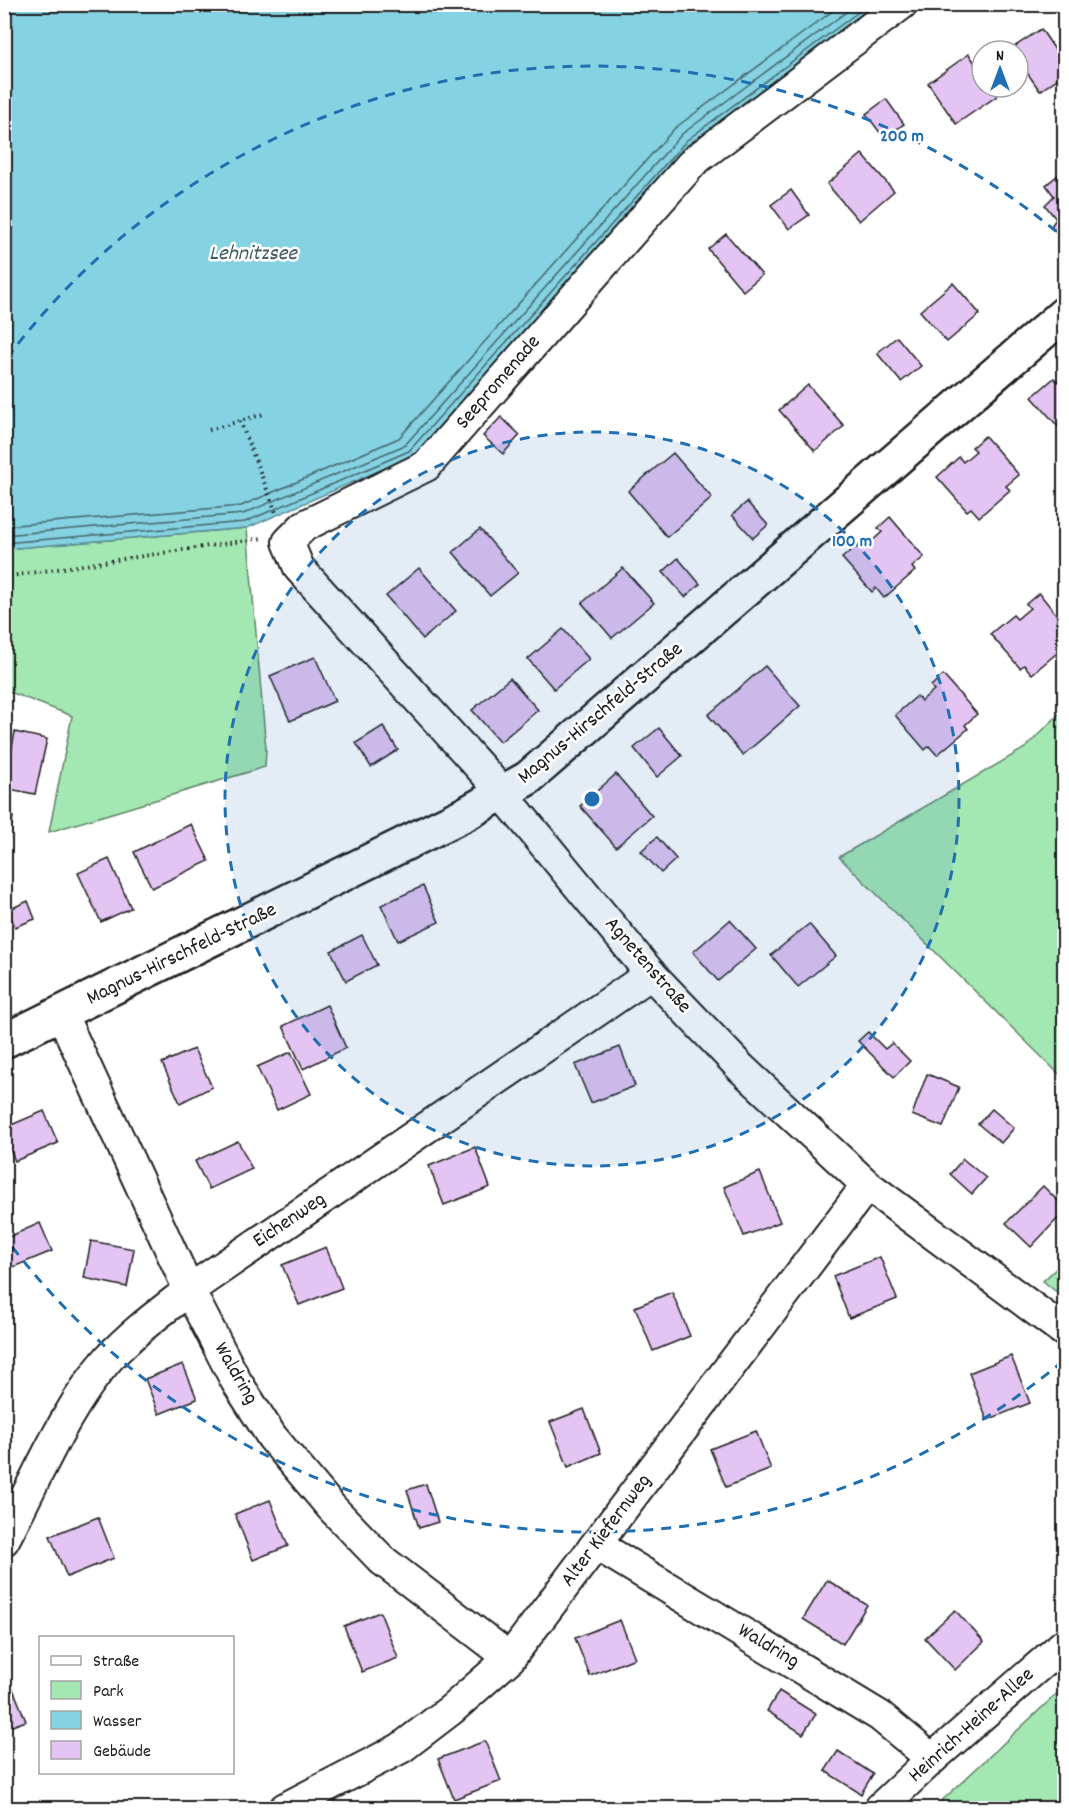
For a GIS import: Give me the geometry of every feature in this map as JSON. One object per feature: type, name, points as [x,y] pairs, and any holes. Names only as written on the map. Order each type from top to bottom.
[{"type":"street","name":"Seepromenade","points":[[283,529],[304,526],[426,466],[694,161],[903,4]]},
{"type":"street","name":"Magnus-Hirschfeld-Straße","points":[[4,1041],[62,1015],[504,795],[544,766],[1065,314]]},
{"type":"street","name":"Agnetenstraße","points":[[283,529],[299,568],[504,795],[651,974],[741,1068],[867,1185],[1065,1331]]},
{"type":"street","name":"Eichenweg","points":[[4,1540],[82,1394],[109,1359],[135,1332],[189,1290],[651,974]]},
{"type":"street","name":"Waldring","points":[[62,1015],[189,1290],[237,1381],[272,1437],[331,1507],[382,1560],[510,1658]]},
{"type":"street","name":"Alter Kiefernweg","points":[[285,1809],[401,1748],[452,1709],[510,1658],[867,1185]]},
{"type":"street","name":"Waldring","points":[[597,1545],[880,1716],[932,1759]]},
{"type":"street","name":"Heinrich-Heine-Allee","points":[[880,1809],[932,1759],[1065,1644]]},
{"type":"path","points":[[208,430],[264,414]]},
{"type":"path","points":[[4,577],[258,538],[283,529],[240,421]]},
{"type":"green space","points":[[247,528],[266,749],[265,767],[49,832],[72,716],[5,690],[4,549]]},
{"type":"green space","points":[[1064,709],[1064,1079],[839,857],[1025,748]]},
{"type":"green space","points":[[1064,1261],[1064,1298],[1043,1281]]},
{"type":"green space","points":[[1064,1687],[1064,1808],[934,1808]]},
{"type":"water","name":"Lehnitzsee","points":[[5,5],[879,5],[692,144],[413,456],[247,528],[5,549]]},
{"type":"building","points":[[1041,29],[1064,63],[1064,74],[1040,91],[1030,77],[1030,39],[1026,39]]},
{"type":"building","points":[[969,54],[970,99],[993,99],[956,124],[928,83]]},
{"type":"building","points":[[886,99],[904,124],[884,138],[866,114]]},
{"type":"building","points":[[862,154],[894,191],[859,221],[827,184]]},
{"type":"building","points":[[1064,170],[1064,241],[1051,226],[1056,219],[1045,205],[1054,196],[1046,185]]},
{"type":"building","points":[[791,190],[809,215],[789,229],[771,205]]},
{"type":"building","points":[[726,234],[762,275],[743,291],[708,249]]},
{"type":"building","points":[[953,283],[980,314],[947,342],[920,311]]},
{"type":"building","points":[[897,337],[921,366],[901,382],[877,353]]},
{"type":"building","points":[[1064,377],[1064,429],[1062,431],[1032,397],[1054,378],[1058,382]]},
{"type":"building","points":[[808,385],[844,426],[815,451],[779,410]]},
{"type":"building","points":[[501,417],[520,435],[503,454],[483,436]]},
{"type":"building","points":[[985,436],[1019,475],[1006,486],[1010,490],[979,517],[971,508],[967,511],[937,477],[959,457],[963,462],[976,451],[972,447]]},
{"type":"building","points":[[673,453],[712,498],[667,537],[628,491]]},
{"type":"building","points":[[747,502],[768,525],[753,538],[732,515]]},
{"type":"building","points":[[890,517],[924,557],[912,567],[915,571],[884,598],[876,588],[872,592],[842,558],[865,539],[869,544],[882,532],[878,528]]},
{"type":"building","points":[[480,529],[518,573],[490,596],[453,552]]},
{"type":"building","points":[[678,558],[700,584],[685,597],[663,572]]},
{"type":"building","points":[[419,568],[456,611],[423,639],[386,596]]},
{"type":"building","points":[[623,568],[654,603],[612,638],[582,603]]},
{"type":"building","points":[[1039,593],[1064,624],[1064,640],[1060,644],[1063,648],[1032,674],[1024,665],[1020,668],[990,634],[1013,615],[1017,619],[1030,608],[1026,604]]},
{"type":"building","points":[[563,629],[589,659],[554,689],[528,659]]},
{"type":"building","points":[[315,657],[335,701],[290,721],[270,676]]},
{"type":"building","points":[[765,666],[800,706],[743,755],[708,715]]},
{"type":"building","points":[[943,675],[977,714],[965,725],[968,729],[937,755],[929,746],[925,750],[895,715],[917,696],[921,701],[934,690],[931,686]]},
{"type":"building","points":[[510,678],[538,710],[500,742],[472,710]]},
{"type":"building","points":[[383,726],[398,750],[371,767],[356,743]]},
{"type":"building","points":[[659,728],[682,756],[657,777],[634,748]]},
{"type":"building","points":[[15,732],[47,739],[35,794],[4,788]]},
{"type":"building","points":[[616,774],[652,816],[616,847],[580,806]]},
{"type":"building","points":[[4,815],[13,817],[7,847],[4,847]]},
{"type":"building","points":[[191,824],[209,861],[152,888],[134,852]]},
{"type":"building","points":[[657,837],[676,859],[661,873],[641,851]]},
{"type":"building","points":[[109,859],[131,908],[101,922],[78,873]]},
{"type":"building","points":[[423,886],[439,922],[398,941],[381,905]]},
{"type":"building","points":[[28,901],[35,919],[15,927],[8,910]]},
{"type":"building","points":[[730,920],[756,949],[718,981],[693,952]]},
{"type":"building","points":[[809,924],[836,956],[798,987],[771,955]]},
{"type":"building","points":[[362,935],[377,965],[346,981],[331,951]]},
{"type":"building","points":[[327,1005],[346,1048],[303,1069],[283,1026]]},
{"type":"building","points":[[868,1032],[885,1049],[892,1043],[910,1061],[894,1077],[858,1041]]},
{"type":"building","points":[[620,1047],[635,1086],[591,1103],[575,1065]]},
{"type":"building","points":[[194,1049],[212,1087],[180,1103],[162,1063]]},
{"type":"building","points":[[291,1052],[311,1094],[277,1110],[257,1067]]},
{"type":"building","points":[[927,1074],[959,1087],[943,1127],[912,1115]]},
{"type":"building","points":[[992,1109],[1014,1128],[1001,1143],[978,1124]]},
{"type":"building","points":[[44,1111],[58,1143],[15,1161],[4,1135],[4,1128]]},
{"type":"building","points":[[238,1141],[252,1169],[209,1189],[195,1161]]},
{"type":"building","points":[[475,1147],[490,1187],[444,1205],[429,1166]]},
{"type":"building","points":[[963,1159],[986,1178],[972,1194],[950,1174]]},
{"type":"building","points":[[760,1172],[780,1222],[744,1236],[724,1187]]},
{"type":"building","points":[[1043,1186],[1064,1207],[1064,1212],[1031,1247],[1006,1223]]},
{"type":"building","points":[[40,1223],[52,1251],[6,1270],[4,1239]]},
{"type":"building","points":[[91,1241],[134,1249],[127,1287],[84,1278]]},
{"type":"building","points":[[326,1247],[342,1288],[299,1305],[282,1265]]},
{"type":"building","points":[[880,1257],[897,1299],[849,1318],[833,1276]]},
{"type":"building","points":[[672,1292],[690,1336],[653,1351],[635,1307]]},
{"type":"building","points":[[1011,1356],[1030,1403],[987,1420],[969,1373]]},
{"type":"building","points":[[183,1364],[197,1399],[159,1414],[145,1379]]},
{"type":"building","points":[[584,1409],[601,1453],[568,1467],[550,1422]]},
{"type":"building","points":[[756,1431],[771,1469],[726,1487],[710,1449]]},
{"type":"building","points":[[426,1484],[438,1522],[419,1528],[407,1490]]},
{"type":"building","points":[[270,1500],[288,1546],[253,1560],[235,1514]]},
{"type":"building","points":[[98,1517],[114,1558],[67,1577],[50,1536]]},
{"type":"building","points":[[827,1580],[867,1605],[843,1644],[803,1619]]},
{"type":"building","points":[[955,1610],[984,1642],[955,1670],[925,1638]]},
{"type":"building","points":[[380,1612],[398,1658],[362,1672],[344,1626]]},
{"type":"building","points":[[620,1620],[635,1658],[590,1676],[575,1638]]},
{"type":"building","points":[[11,1684],[26,1721],[4,1729],[4,1686]]},
{"type":"building","points":[[779,1691],[816,1714],[803,1734],[767,1711]]},
{"type":"building","points":[[485,1741],[501,1781],[454,1799],[438,1759]]},
{"type":"building","points":[[838,1751],[873,1774],[861,1794],[825,1771]]}]
